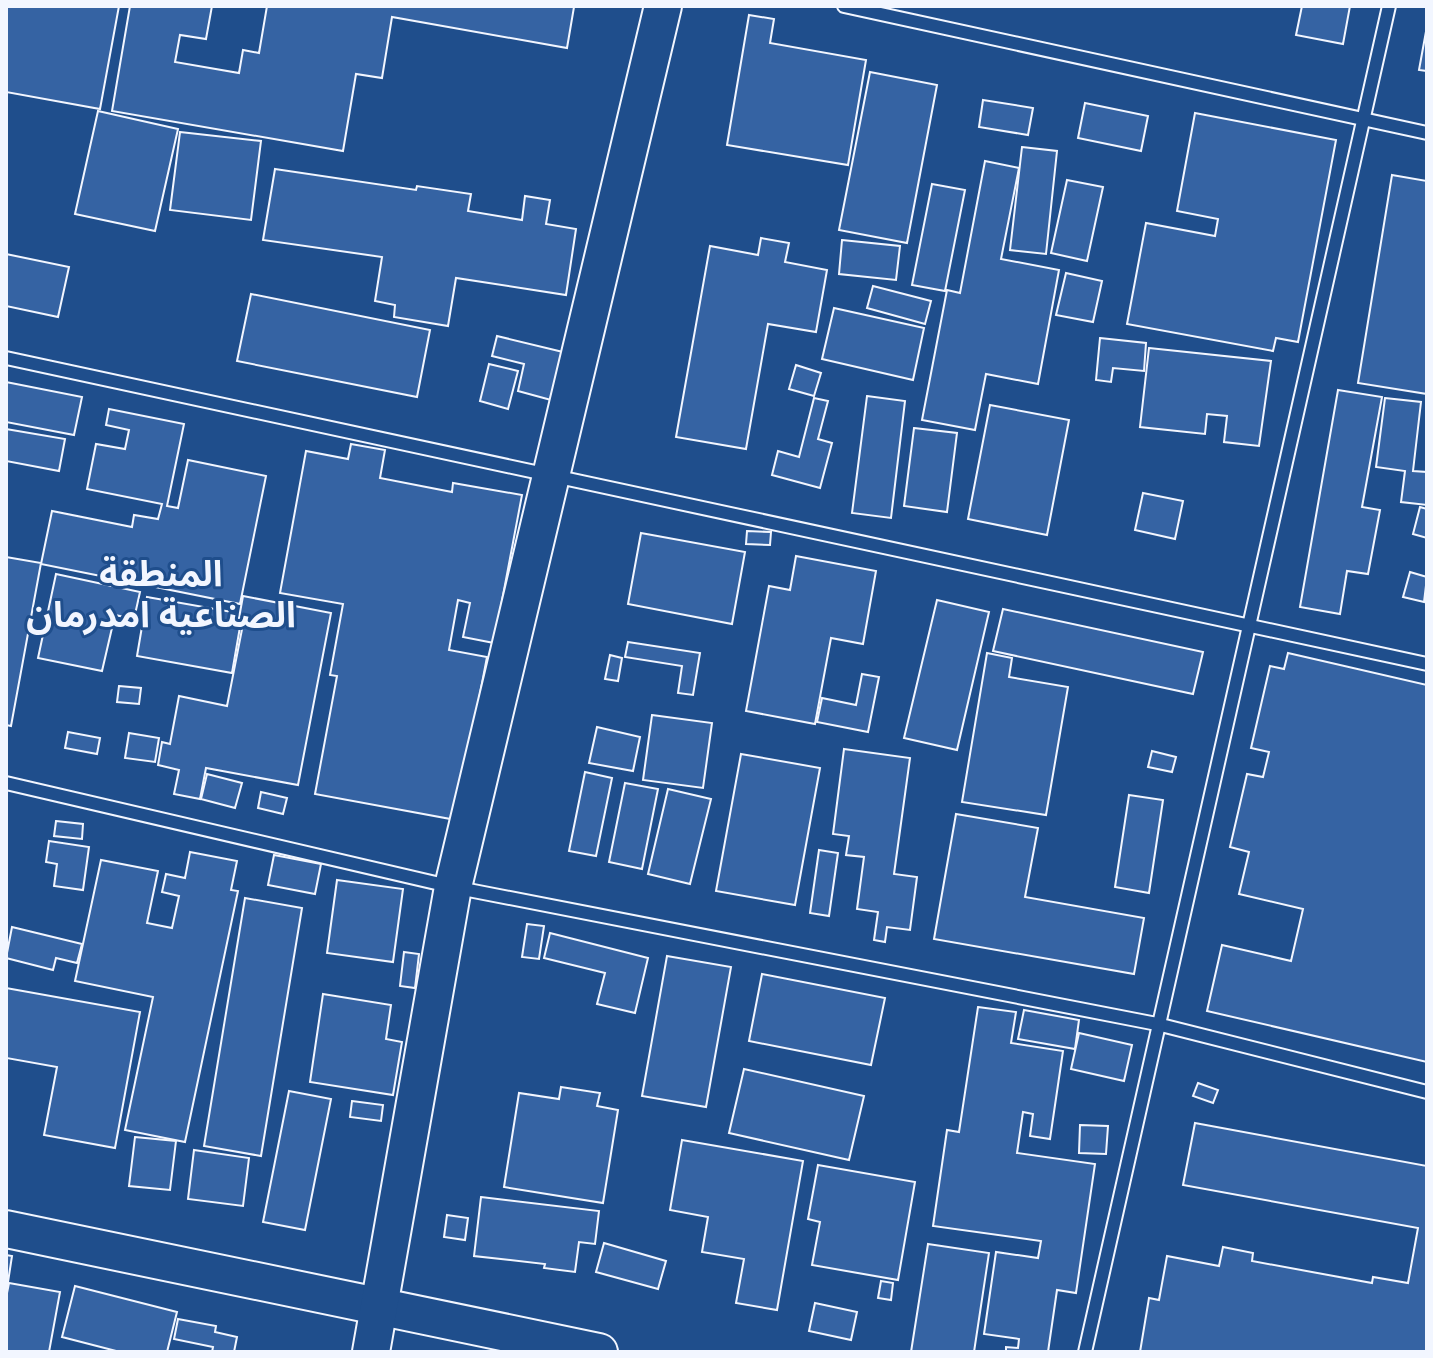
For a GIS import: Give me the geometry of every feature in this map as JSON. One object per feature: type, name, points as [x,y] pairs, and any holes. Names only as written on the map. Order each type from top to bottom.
[{"type":"street","points":[[371,1352],[453,887],[663,6]]},
{"type":"street","points":[[6,1229],[599,1352]]},
{"type":"lane","points":[[844,6],[1427,133]]},
{"type":"lane","points":[[1085,1352],[1389,6]]},
{"type":"lane","points":[[6,358],[1427,664]]},
{"type":"lane","points":[[6,783],[453,887],[1157,1024],[1427,1092]]},
{"type":"building","points":[[6,6],[119,6],[100,109],[6,92]]},
{"type":"building","points":[[130,6],[212,6],[206,39],[180,35],[175,62],[239,73],[243,50],[259,53],[267,6],[574,7],[567,48],[392,17],[382,78],[356,74],[343,151],[112,111]]},
{"type":"building","points":[[1302,6],[1350,6],[1343,44],[1296,35]]},
{"type":"building","points":[[749,15],[774,19],[770,43],[866,60],[848,165],[727,145]]},
{"type":"building","points":[[1427,26],[1427,71],[1419,70]]},
{"type":"building","points":[[870,72],[937,85],[907,243],[839,230]]},
{"type":"building","points":[[983,100],[1033,108],[1028,135],[979,127]]},
{"type":"building","points":[[1085,103],[1148,116],[1141,151],[1078,138]]},
{"type":"building","points":[[98,111],[178,129],[155,231],[75,214]]},
{"type":"building","points":[[1195,113],[1336,140],[1298,342],[1276,338],[1273,351],[1127,324],[1146,223],[1215,236],[1218,219],[1177,211]]},
{"type":"building","points":[[180,132],[261,141],[251,220],[170,210]]},
{"type":"building","points":[[1022,147],[1057,151],[1046,254],[1010,250]]},
{"type":"building","points":[[985,161],[1019,168],[1001,259],[1059,270],[1038,384],[986,374],[975,430],[922,420],[947,290],[960,293]]},
{"type":"building","points":[[275,169],[416,190],[417,186],[471,194],[468,211],[522,220],[525,196],[550,200],[546,224],[576,229],[566,295],[456,278],[448,326],[394,317],[395,305],[375,301],[382,257],[263,240]]},
{"type":"building","points":[[1392,175],[1427,181],[1427,394],[1358,383]]},
{"type":"building","points":[[1067,180],[1103,187],[1087,261],[1051,253]]},
{"type":"building","points":[[932,184],[965,190],[945,291],[912,285]]},
{"type":"building","points":[[761,238],[789,243],[785,262],[827,270],[816,332],[768,324],[746,449],[676,437],[710,246],[758,255]]},
{"type":"building","points":[[842,240],[900,246],[896,280],[839,274]]},
{"type":"building","points":[[6,254],[69,267],[58,317],[6,306]]},
{"type":"building","points":[[1066,273],[1102,281],[1093,322],[1056,315]]},
{"type":"building","points":[[873,286],[931,301],[925,324],[867,308]]},
{"type":"building","points":[[251,294],[430,330],[417,397],[237,361]]},
{"type":"building","points":[[834,308],[924,328],[913,380],[822,359]]},
{"type":"building","points":[[497,336],[563,352],[551,400],[518,391],[524,364],[492,356]]},
{"type":"building","points":[[1100,338],[1146,343],[1144,371],[1113,368],[1111,382],[1096,380]]},
{"type":"building","points":[[1149,348],[1271,361],[1259,446],[1224,442],[1227,416],[1207,414],[1205,434],[1140,427]]},
{"type":"building","points":[[489,364],[518,371],[508,409],[480,401]]},
{"type":"building","points":[[796,365],[821,373],[814,396],[789,389]]},
{"type":"building","points":[[6,382],[82,397],[74,435],[6,422]]},
{"type":"building","points":[[1338,390],[1382,397],[1362,507],[1380,510],[1368,574],[1347,571],[1340,614],[1300,607]]},
{"type":"building","points":[[867,396],[905,401],[891,518],[852,513]]},
{"type":"building","points":[[814,398],[828,401],[818,439],[832,443],[820,488],[772,475],[778,451],[799,457]]},
{"type":"building","points":[[1385,398],[1421,402],[1413,471],[1427,472],[1427,505],[1401,502],[1405,471],[1376,467]]},
{"type":"building","points":[[990,405],[1069,420],[1047,535],[968,519]]},
{"type":"building","points":[[109,409],[184,424],[167,506],[178,508],[188,460],[266,476],[240,604],[41,564],[52,511],[132,527],[134,515],[158,519],[162,504],[87,489],[96,444],[125,449],[129,430],[106,425]]},
{"type":"building","points":[[914,428],[957,433],[947,512],[904,506]]},
{"type":"building","points":[[6,429],[65,439],[59,471],[6,461]]},
{"type":"building","points":[[351,444],[385,450],[380,478],[452,492],[453,483],[522,495],[494,643],[463,637],[470,603],[458,600],[449,650],[487,657],[456,820],[315,794],[337,676],[330,675],[343,604],[280,593],[306,451],[348,459]]},
{"type":"building","points":[[1143,493],[1183,501],[1175,539],[1135,530]]},
{"type":"building","points":[[1420,507],[1427,509],[1427,538],[1413,534]]},
{"type":"building","points":[[747,531],[771,532],[770,545],[746,544]]},
{"type":"building","points":[[641,533],[745,552],[732,624],[628,604]]},
{"type":"building","points":[[796,556],[876,571],[863,644],[831,638],[815,724],[746,711],[769,586],[790,590]]},
{"type":"building","points":[[6,557],[41,563],[11,726],[6,725]]},
{"type":"building","points":[[1410,572],[1427,577],[1424,602],[1403,597]]},
{"type":"building","points":[[56,574],[140,592],[134,619],[115,615],[102,671],[38,658]]},
{"type":"building","points":[[243,596],[331,613],[298,785],[206,768],[200,799],[174,794],[179,770],[158,765],[162,742],[170,744],[179,696],[227,706],[244,619],[239,618]]},
{"type":"building","points":[[147,597],[232,612],[229,625],[240,627],[232,673],[137,656]]},
{"type":"building","points":[[937,600],[989,612],[957,750],[904,738]]},
{"type":"building","points":[[1003,609],[1203,652],[1193,694],[993,651]]},
{"type":"building","points":[[628,642],[700,653],[693,695],[678,693],[682,666],[625,657]]},
{"type":"building","points":[[987,653],[1012,658],[1009,677],[1068,687],[1046,815],[962,802]]},
{"type":"building","points":[[1288,653],[1427,685],[1427,1062],[1207,1011],[1222,945],[1291,961],[1303,909],[1239,894],[1249,852],[1230,847],[1247,774],[1263,777],[1269,752],[1251,748],[1270,666],[1284,669]]},
{"type":"building","points":[[610,655],[622,658],[618,681],[605,679]]},
{"type":"building","points":[[862,674],[879,677],[868,732],[817,722],[822,698],[856,705]]},
{"type":"building","points":[[119,686],[141,688],[139,704],[117,702]]},
{"type":"building","points":[[652,715],[712,723],[703,788],[643,780]]},
{"type":"building","points":[[597,727],[640,737],[633,771],[589,763]]},
{"type":"building","points":[[68,732],[100,738],[97,754],[65,748]]},
{"type":"building","points":[[129,733],[159,738],[155,762],[125,758]]},
{"type":"building","points":[[844,749],[910,758],[894,874],[917,877],[910,930],[887,927],[885,942],[874,940],[878,912],[857,909],[864,857],[846,855],[849,836],[833,834]]},
{"type":"building","points":[[1152,751],[1176,757],[1172,772],[1148,767]]},
{"type":"building","points":[[741,754],[820,768],[795,905],[716,891]]},
{"type":"building","points":[[585,772],[612,778],[596,856],[569,851]]},
{"type":"building","points":[[207,774],[242,783],[235,808],[201,799]]},
{"type":"building","points":[[625,783],[658,789],[642,869],[609,862]]},
{"type":"building","points":[[668,789],[711,799],[690,884],[648,874]]},
{"type":"building","points":[[261,792],[287,798],[283,814],[258,808]]},
{"type":"building","points":[[1129,795],[1163,800],[1149,893],[1115,887]]},
{"type":"building","points":[[956,814],[1038,828],[1025,897],[1144,918],[1134,974],[934,939]]},
{"type":"building","points":[[56,821],[83,824],[82,839],[54,836]]},
{"type":"building","points":[[49,841],[89,847],[83,890],[54,886],[57,864],[46,862]]},
{"type":"building","points":[[819,850],[838,853],[829,916],[810,913]]},
{"type":"building","points":[[190,852],[237,861],[231,890],[238,891],[185,1142],[125,1130],[153,997],[75,981],[101,860],[158,871],[147,923],[172,928],[179,896],[162,892],[166,874],[185,878]]},
{"type":"building","points":[[274,855],[321,864],[315,894],[268,885]]},
{"type":"building","points":[[337,880],[403,889],[393,962],[327,953]]},
{"type":"building","points":[[245,898],[302,908],[261,1156],[204,1146]]},
{"type":"building","points":[[527,924],[544,926],[539,959],[522,957]]},
{"type":"building","points":[[12,927],[82,944],[77,963],[56,958],[53,970],[6,958]]},
{"type":"building","points":[[550,933],[648,958],[635,1013],[597,1004],[605,973],[544,958]]},
{"type":"building","points":[[404,952],[419,954],[415,988],[400,986]]},
{"type":"building","points":[[667,956],[731,967],[706,1107],[642,1096]]},
{"type":"building","points":[[762,974],[885,998],[871,1065],[749,1041]]},
{"type":"building","points":[[6,988],[140,1012],[115,1148],[44,1135],[57,1067],[6,1060]]},
{"type":"building","points":[[323,994],[391,1005],[386,1039],[402,1042],[393,1095],[310,1082]]},
{"type":"building","points":[[978,1007],[1016,1012],[1011,1043],[1063,1051],[1050,1139],[1030,1136],[1033,1114],[1023,1112],[1017,1153],[1095,1164],[1076,1293],[1057,1290],[1048,1352],[1006,1352],[1006,1347],[1018,1348],[1019,1339],[984,1334],[996,1252],[1038,1258],[1041,1241],[933,1226],[947,1130],[959,1132]]},
{"type":"building","points":[[1024,1010],[1079,1020],[1075,1049],[1018,1039]]},
{"type":"building","points":[[1079,1033],[1132,1045],[1124,1081],[1071,1069]]},
{"type":"building","points":[[744,1069],[864,1096],[849,1160],[729,1133]]},
{"type":"building","points":[[1198,1083],[1218,1090],[1213,1103],[1193,1096]]},
{"type":"building","points":[[561,1087],[600,1093],[597,1106],[618,1110],[603,1203],[504,1187],[519,1093],[559,1099]]},
{"type":"building","points":[[289,1091],[331,1099],[305,1230],[263,1222]]},
{"type":"building","points":[[352,1101],[383,1105],[381,1121],[350,1117]]},
{"type":"building","points":[[1195,1123],[1427,1166],[1427,1352],[1140,1352],[1149,1298],[1159,1300],[1167,1256],[1219,1266],[1223,1247],[1253,1253],[1252,1261],[1372,1283],[1373,1277],[1408,1283],[1418,1228],[1183,1185]]},
{"type":"building","points":[[1080,1125],[1108,1126],[1106,1154],[1079,1153]]},
{"type":"building","points":[[135,1137],[176,1141],[170,1190],[129,1186]]},
{"type":"building","points":[[682,1140],[803,1161],[777,1310],[736,1303],[744,1259],[702,1252],[708,1217],[670,1210]]},
{"type":"building","points":[[194,1150],[249,1158],[243,1206],[188,1199]]},
{"type":"building","points":[[818,1165],[915,1182],[898,1280],[812,1265],[820,1222],[808,1219]]},
{"type":"building","points":[[481,1197],[599,1211],[595,1244],[579,1242],[575,1272],[544,1268],[545,1264],[474,1256]]},
{"type":"building","points":[[447,1215],[468,1218],[465,1240],[444,1237]]},
{"type":"building","points":[[604,1243],[666,1261],[658,1289],[596,1272]]},
{"type":"building","points":[[928,1244],[989,1253],[974,1352],[911,1352]]},
{"type":"building","points":[[6,1255],[12,1256],[8,1282],[6,1282]]},
{"type":"building","points":[[881,1281],[893,1283],[891,1300],[878,1298]]},
{"type":"building","points":[[9,1283],[60,1292],[49,1352],[6,1352]]},
{"type":"building","points":[[75,1286],[177,1312],[167,1352],[120,1352],[62,1337]]},
{"type":"building","points":[[815,1303],[857,1312],[851,1340],[809,1331]]},
{"type":"building","points":[[178,1319],[216,1326],[215,1332],[237,1337],[234,1352],[212,1352],[213,1347],[174,1339]]},
{"type":"district","name":"المنطقة الصناعية امدرمان","points":[[161,594]]}]
